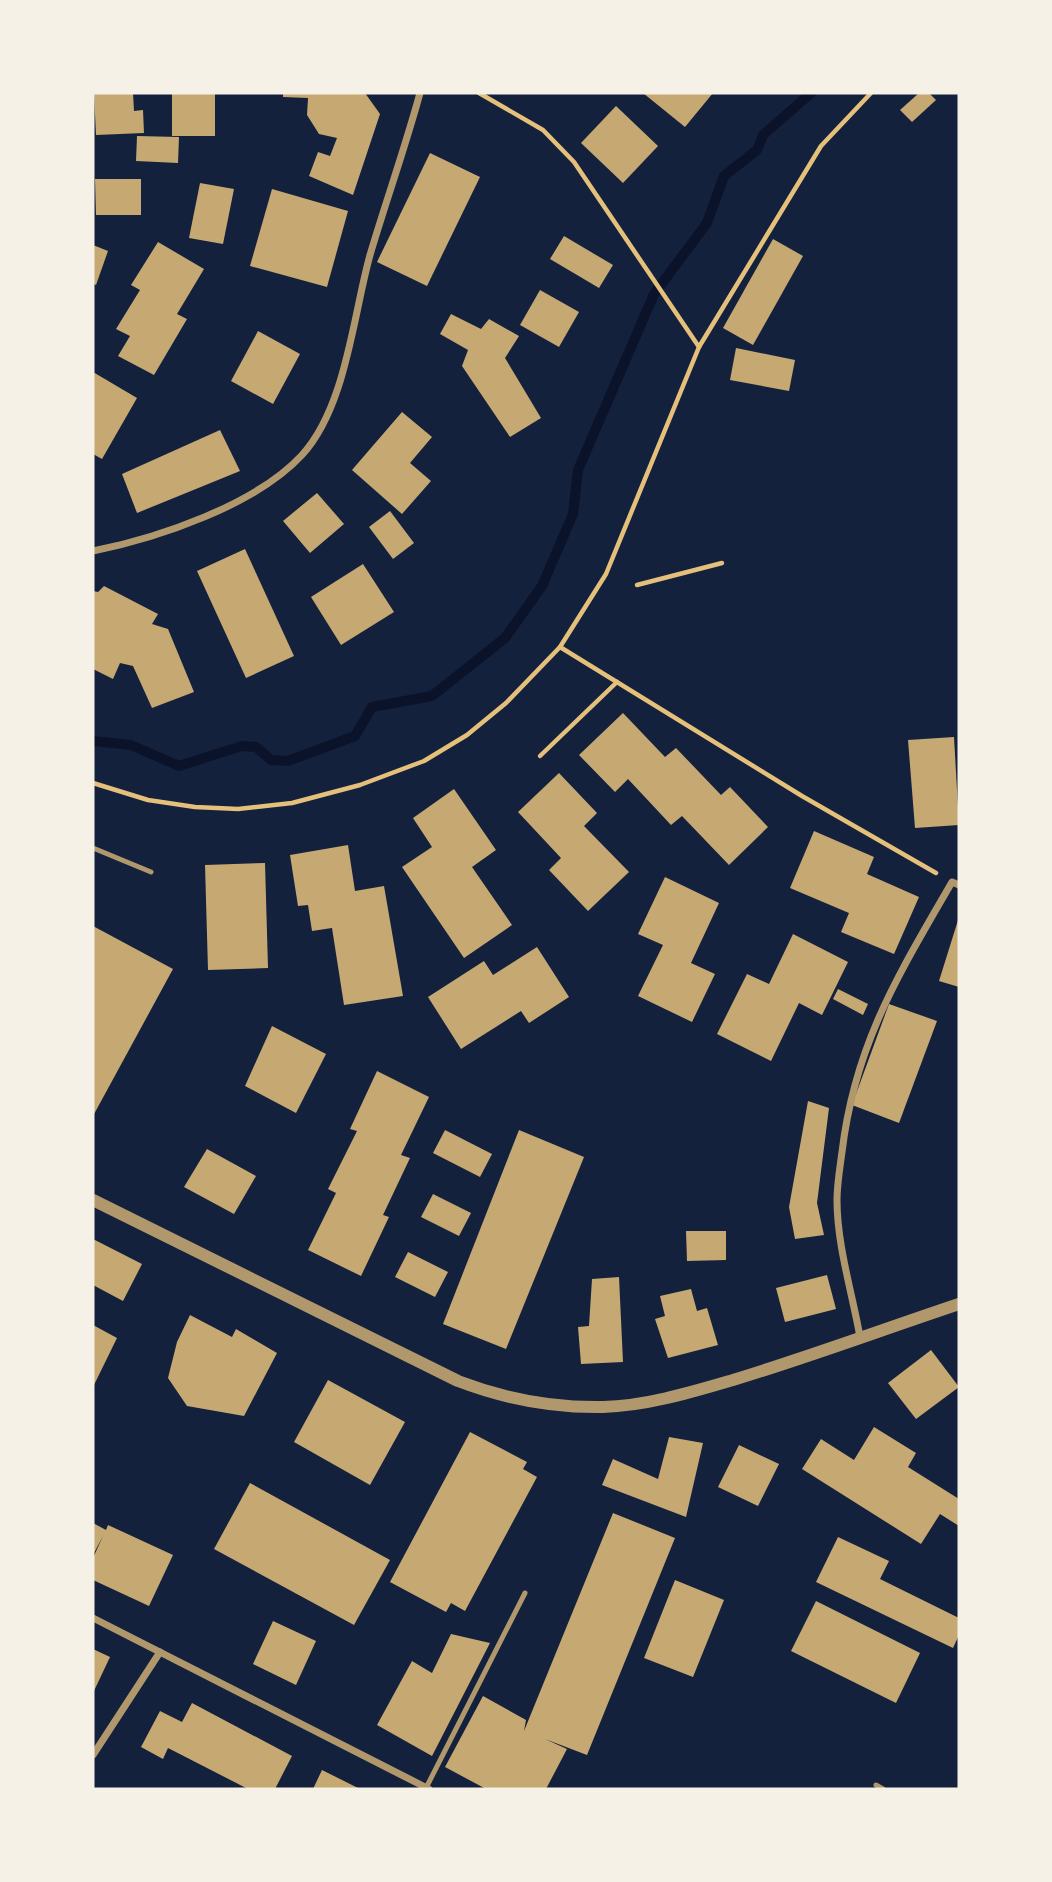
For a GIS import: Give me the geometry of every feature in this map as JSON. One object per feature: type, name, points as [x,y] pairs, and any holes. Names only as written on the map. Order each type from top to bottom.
[{"type":"street","points":[[93,551],[127,544],[193,522],[257,491],[302,455],[327,416],[370,256],[420,93]]},
{"type":"street","points":[[860,1337],[839,1229],[837,1199],[847,1107],[863,1049],[884,1000],[956,883]]},
{"type":"street","points":[[93,1199],[458,1381],[502,1396],[539,1403],[605,1407],[686,1394],[779,1366],[959,1304]]},
{"type":"street","points":[[93,1618],[428,1788]]},
{"type":"street","points":[[93,1755],[160,1651]]},
{"type":"lane","points":[[93,848],[151,872]]},
{"type":"lane","points":[[428,1788],[525,1593]]},
{"type":"lane","points":[[876,1785],[883,1789]]},
{"type":"path","points":[[479,93],[543,130],[574,162],[699,347]]},
{"type":"path","points":[[93,783],[148,800],[238,809],[292,803],[360,785],[424,761],[467,735],[506,703],[560,647],[606,574],[699,347],[821,146],[871,93]]},
{"type":"path","points":[[637,585],[722,563]]},
{"type":"path","points":[[560,647],[802,796],[956,883]]},
{"type":"path","points":[[540,756],[617,682]]},
{"type":"building","points":[[94,93],[133,93],[134,111],[143,110],[144,133],[96,135]]},
{"type":"building","points":[[172,93],[215,93],[215,136],[172,136]]},
{"type":"building","points":[[283,93],[365,93],[380,114],[353,195],[309,176],[318,152],[330,156],[337,138],[319,134],[307,115],[308,98],[283,97]]},
{"type":"building","points":[[643,93],[713,93],[685,127]]},
{"type":"building","points":[[919,93],[929,93],[936,100],[912,122],[900,110]]},
{"type":"building","points":[[616,106],[658,146],[623,183],[581,143]]},
{"type":"building","points":[[137,136],[179,137],[178,163],[136,161]]},
{"type":"building","points":[[430,153],[480,177],[427,286],[377,262]]},
{"type":"building","points":[[95,179],[141,179],[141,215],[96,215]]},
{"type":"building","points":[[200,183],[234,189],[223,244],[189,238]]},
{"type":"building","points":[[272,189],[348,211],[327,287],[250,266]]},
{"type":"building","points":[[564,236],[613,265],[599,288],[550,259]]},
{"type":"building","points":[[773,239],[803,256],[753,345],[723,328]]},
{"type":"building","points":[[158,242],[204,269],[177,314],[187,319],[154,375],[118,356],[130,336],[116,329],[140,290],[131,285]]},
{"type":"building","points":[[93,245],[108,251],[96,285],[93,284]]},
{"type":"building","points":[[540,290],[579,312],[559,347],[520,325]]},
{"type":"building","points":[[451,314],[481,329],[489,319],[519,336],[505,358],[541,418],[510,437],[462,366],[468,350],[440,334]]},
{"type":"building","points":[[258,331],[300,354],[273,404],[231,381]]},
{"type":"building","points":[[736,348],[795,360],[789,391],[730,380]]},
{"type":"building","points":[[93,372],[137,398],[102,459],[93,454]]},
{"type":"building","points":[[402,412],[432,437],[410,463],[431,481],[402,514],[352,470]]},
{"type":"building","points":[[220,430],[240,471],[137,513],[122,474]]},
{"type":"building","points":[[317,493],[344,524],[310,553],[283,521]]},
{"type":"building","points":[[390,511],[414,543],[393,559],[369,527]]},
{"type":"building","points":[[245,549],[294,656],[246,678],[197,571]]},
{"type":"building","points":[[363,564],[394,612],[341,645],[311,597]]},
{"type":"building","points":[[104,586],[158,614],[152,624],[168,629],[194,692],[152,708],[133,666],[120,663],[113,679],[93,669],[93,591],[98,592]]},
{"type":"building","points":[[623,713],[665,757],[676,748],[721,795],[730,787],[768,827],[729,865],[682,816],[671,825],[628,779],[615,792],[579,755]]},
{"type":"building","points":[[954,737],[959,825],[915,828],[908,740]]},
{"type":"building","points":[[559,773],[597,813],[584,826],[629,872],[588,911],[549,870],[561,858],[518,812]]},
{"type":"building","points":[[454,789],[496,850],[472,867],[512,925],[464,958],[402,867],[432,847],[413,818]]},
{"type":"building","points":[[814,831],[874,857],[867,874],[919,897],[894,954],[841,932],[849,913],[790,888]]},
{"type":"building","points":[[348,845],[355,891],[384,886],[403,996],[344,1005],[332,928],[312,931],[308,905],[298,906],[290,855]]},
{"type":"building","points":[[265,863],[268,968],[208,970],[205,865]]},
{"type":"building","points":[[665,877],[719,903],[691,963],[715,974],[692,1022],[638,996],[663,945],[638,934]]},
{"type":"building","points":[[959,917],[959,987],[939,981]]},
{"type":"building","points":[[93,926],[173,969],[93,1116]]},
{"type":"building","points":[[793,934],[848,962],[822,1015],[799,1003],[771,1061],[717,1034],[747,974],[769,984]]},
{"type":"building","points":[[537,947],[569,997],[529,1023],[521,1011],[461,1049],[428,997],[484,961],[493,975]]},
{"type":"building","points":[[838,989],[868,1004],[863,1015],[833,999]]},
{"type":"building","points":[[889,1004],[937,1021],[899,1123],[852,1105]]},
{"type":"building","points":[[272,1026],[326,1054],[296,1113],[245,1086]]},
{"type":"building","points":[[377,1071],[429,1097],[401,1155],[410,1158],[383,1215],[389,1217],[361,1276],[308,1250],[336,1193],[328,1189],[357,1131],[350,1129]]},
{"type":"building","points":[[808,1101],[829,1108],[817,1203],[824,1235],[795,1239],[789,1207]]},
{"type":"building","points":[[445,1130],[492,1154],[480,1177],[433,1153]]},
{"type":"building","points":[[519,1130],[584,1157],[506,1349],[443,1324]]},
{"type":"building","points":[[207,1149],[256,1176],[234,1214],[184,1187]]},
{"type":"building","points":[[433,1194],[471,1213],[459,1236],[421,1217]]},
{"type":"building","points":[[686,1231],[726,1231],[726,1260],[687,1261]]},
{"type":"building","points":[[93,1239],[142,1264],[123,1301],[93,1285]]},
{"type":"building","points":[[408,1252],[448,1272],[435,1297],[395,1277]]},
{"type":"building","points":[[827,1275],[836,1309],[785,1322],[776,1288]]},
{"type":"building","points":[[619,1277],[623,1362],[581,1364],[578,1327],[589,1326],[592,1279]]},
{"type":"building","points":[[691,1289],[697,1311],[707,1308],[718,1345],[668,1358],[655,1319],[665,1316],[660,1296]]},
{"type":"building","points":[[190,1315],[232,1337],[236,1329],[277,1353],[244,1416],[187,1406],[168,1378],[177,1342]]},
{"type":"building","points":[[93,1325],[117,1338],[93,1387]]},
{"type":"building","points":[[931,1350],[959,1387],[916,1419],[888,1383]]},
{"type":"building","points":[[328,1380],[405,1422],[370,1485],[294,1442]]},
{"type":"building","points":[[874,1427],[916,1453],[908,1467],[959,1499],[959,1526],[940,1514],[921,1544],[802,1469],[821,1439],[854,1460]]},
{"type":"building","points":[[470,1432],[527,1462],[523,1469],[537,1477],[465,1611],[451,1603],[446,1612],[390,1582]]},
{"type":"building","points":[[669,1437],[703,1443],[686,1517],[602,1485],[613,1459],[658,1479]]},
{"type":"building","points":[[739,1445],[779,1464],[758,1506],[718,1487]]},
{"type":"building","points":[[250,1483],[390,1560],[354,1625],[214,1549]]},
{"type":"building","points":[[613,1513],[675,1538],[587,1755],[545,1739],[567,1749],[546,1789],[486,1789],[445,1767],[483,1696],[526,1720],[524,1731]]},
{"type":"building","points":[[93,1523],[106,1530],[108,1525],[173,1555],[149,1606],[93,1580],[93,1558],[103,1536],[93,1555]]},
{"type":"building","points":[[838,1537],[889,1561],[880,1579],[959,1618],[959,1635],[953,1648],[816,1582]]},
{"type":"building","points":[[675,1580],[724,1600],[693,1677],[644,1658]]},
{"type":"building","points":[[816,1601],[920,1653],[896,1703],[791,1651]]},
{"type":"building","points":[[273,1621],[316,1641],[296,1685],[253,1664]]},
{"type":"building","points":[[451,1634],[490,1643],[432,1756],[377,1725],[412,1661],[432,1673]]},
{"type":"building","points":[[93,1649],[110,1657],[93,1693]]},
{"type":"building","points":[[192,1703],[292,1756],[275,1789],[248,1789],[168,1748],[163,1759],[141,1747],[160,1711],[182,1722]]},
{"type":"building","points":[[322,1770],[360,1789],[313,1789]]},
{"type":"waterway","points":[[93,741],[131,745],[179,766],[242,746],[256,747],[271,760],[288,761],[355,736],[372,707],[432,696],[505,638],[542,586],[573,514],[578,470],[654,294],[707,223],[724,176],[757,150],[763,135],[811,93]]}]
